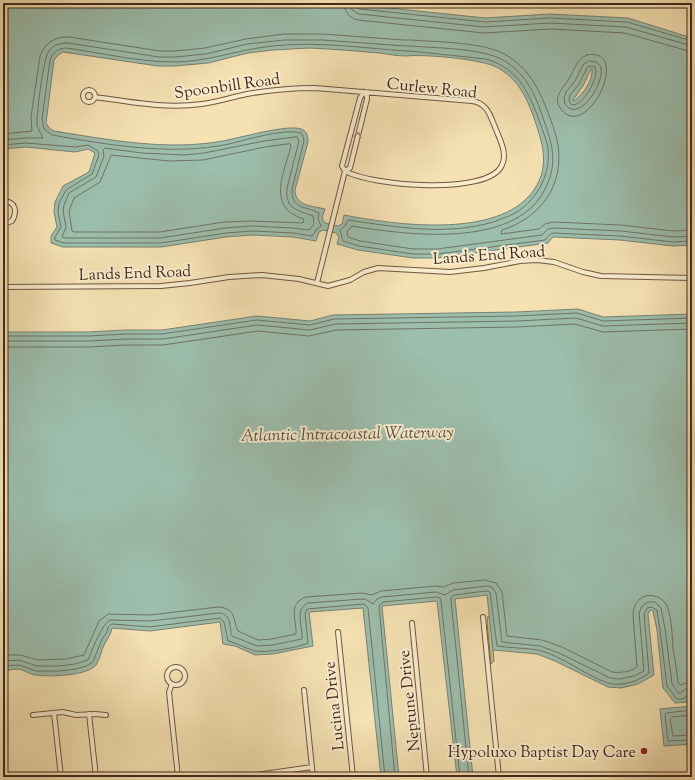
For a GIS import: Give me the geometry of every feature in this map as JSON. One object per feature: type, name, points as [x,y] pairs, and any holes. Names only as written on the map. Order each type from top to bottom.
[{"type":"street","name":"Spoonbill Road","points":[[95,97],[152,105],[183,106],[202,104],[264,91],[296,88],[364,92]]},
{"type":"street","points":[[316,283],[346,171],[350,168],[367,98],[364,92],[360,98],[342,166],[346,171]]},
{"type":"street","name":"Curlew Road","points":[[346,171],[355,176],[397,183],[414,185],[448,185],[492,176],[500,169],[504,162],[504,154],[489,112],[479,103],[472,101],[364,92]]},
{"type":"street","points":[[3,201],[10,202],[15,208],[14,217],[12,220],[4,224],[4,287]]},
{"type":"street","name":"Lands End Road","points":[[4,287],[161,286],[190,284],[229,277],[262,275],[287,277],[328,286],[350,280],[371,269],[378,268],[450,272],[520,261],[537,260],[554,262],[583,272],[601,276],[692,278]]},
{"type":"street","points":[[483,617],[499,777]]},
{"type":"street","name":"Neptune Drive","points":[[412,624],[427,777]]},
{"type":"street","name":"Lucina Drive","points":[[338,632],[352,777]]},
{"type":"street","points":[[174,667],[180,668],[185,672],[184,681],[178,685],[172,684],[168,679],[169,671],[174,667]]},
{"type":"street","points":[[172,684],[169,692],[178,777]]},
{"type":"street","points":[[304,690],[313,777]]},
{"type":"street","points":[[33,715],[62,712],[76,715],[106,715]]},
{"type":"street","points":[[54,713],[61,777]]},
{"type":"street","points":[[89,714],[96,777]]},
{"type":"street","points":[[242,777],[312,767]]},
{"type":"shaded area","points":[[488,616],[490,616],[494,661],[491,664],[487,623]]},
{"type":"water","points":[[3,3],[341,3],[485,18],[550,14],[628,18],[692,38],[692,245],[673,246],[620,240],[553,237],[548,243],[437,258],[413,258],[358,250],[337,244],[339,237],[336,233],[323,230],[319,232],[316,241],[293,237],[252,235],[226,237],[161,247],[63,247],[51,243],[51,236],[57,227],[54,212],[55,202],[63,186],[89,172],[95,153],[88,149],[75,152],[26,147],[3,149]],"holes":[[[309,48],[335,49],[403,56],[453,58],[480,62],[498,68],[506,73],[519,87],[532,112],[542,144],[544,158],[542,171],[537,185],[522,203],[501,215],[476,222],[448,225],[420,225],[344,215],[342,224],[338,226],[325,223],[322,218],[325,209],[310,206],[301,202],[296,195],[295,190],[308,142],[307,134],[301,129],[286,128],[202,144],[160,145],[117,141],[54,131],[50,129],[46,123],[54,60],[63,52],[158,66],[175,66],[208,63],[248,53]],[[591,69],[592,74],[589,83],[581,95],[574,101],[573,100],[583,86]]]},
{"type":"water","name":"Atlantic Intracoastal Waterway","points":[[578,309],[603,317],[692,314],[692,692],[688,702],[675,703],[663,688],[657,630],[653,611],[650,610],[648,614],[654,675],[638,684],[621,688],[608,687],[555,661],[537,654],[493,650],[487,595],[455,599],[473,777],[457,777],[437,601],[382,606],[399,777],[381,777],[363,608],[309,612],[313,646],[273,654],[255,655],[235,646],[223,644],[220,622],[150,631],[112,628],[99,660],[92,669],[77,674],[49,676],[34,675],[18,669],[3,670],[3,332],[162,330],[257,316],[310,321],[333,315],[516,312]]},
{"type":"water","points":[[692,706],[692,744],[664,746],[660,709]]},
{"type":"place","name":"Hypoluxo Baptist Day Care","points":[[644,751]]}]
